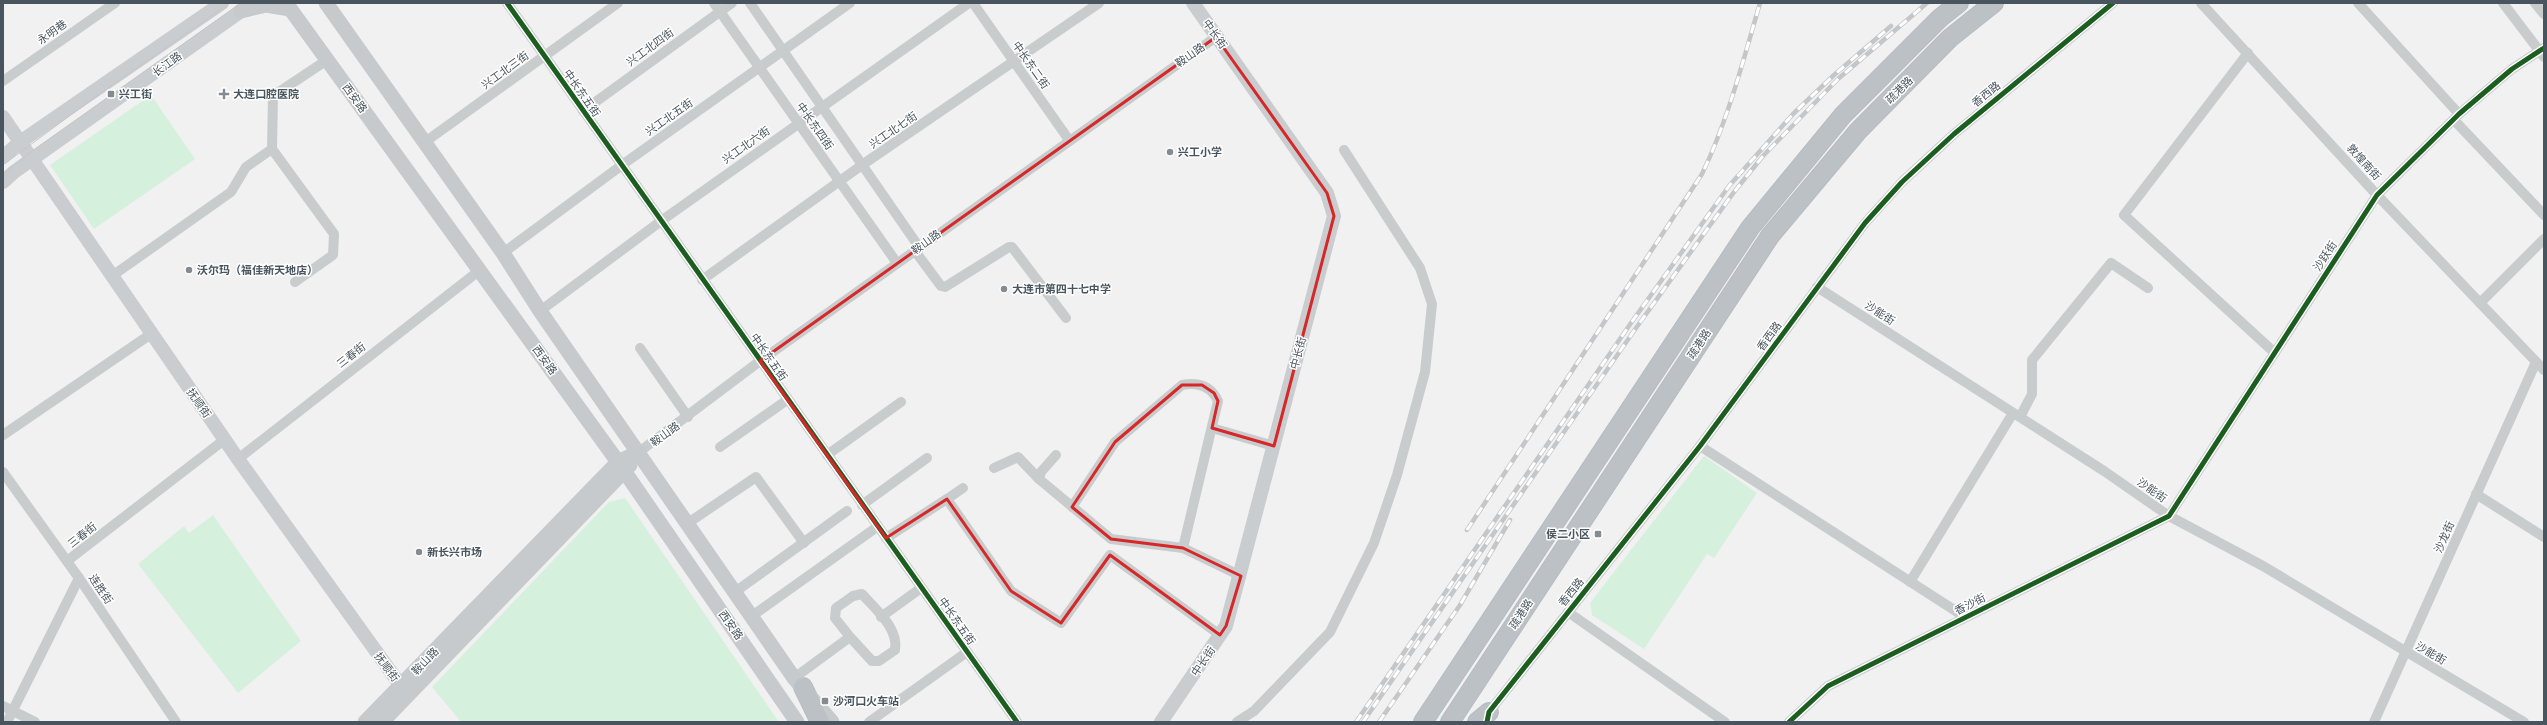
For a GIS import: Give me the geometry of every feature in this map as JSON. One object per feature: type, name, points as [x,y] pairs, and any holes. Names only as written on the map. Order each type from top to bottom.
[{"type":"highway","points":[[1423,722],[1750,228],[1843,115],[1940,18],[1959,3]]},
{"type":"highway","name":"疏港路","points":[[1450,722],[1770,236],[1858,131],[1950,38],[1994,3]]},
{"type":"highway","points":[[798,682],[820,722]]},
{"type":"main road","name":"西安路","points":[[326,3],[426,142],[503,253],[540,311],[798,682],[832,722]]},
{"type":"main road","points":[[247,7],[266,5],[288,6]]},
{"type":"main road","name":"西安路","points":[[288,6],[621,467],[797,722]]},
{"type":"main road","name":"鞍山路","points":[[365,722],[621,467],[639,452]]},
{"type":"main road","name":"鞍山路","points":[[382,722],[621,467]]},
{"type":"street","name":"永明巷","points":[[3,81],[115,3]]},
{"type":"street","name":"长江路","points":[[3,158],[20,142],[222,3]]},
{"type":"street","name":"中长东五街","points":[[507,3],[787,400],[1017,722]]},
{"type":"street","name":"兴工北三街","points":[[426,142],[618,3]]},
{"type":"street","name":"兴工北四街","points":[[583,111],[717,7],[732,3]]},
{"type":"street","name":"中长东四街","points":[[750,3],[862,165],[941,286],[946,287],[1009,247],[1012,247],[1066,318]]},
{"type":"street","name":"兴工北五街","points":[[503,253],[622,165],[850,3]]},
{"type":"street","name":"兴工北六街","points":[[540,311],[661,221],[821,106],[969,3]]},
{"type":"street","name":"中长东二街","points":[[973,3],[1069,140]]},
{"type":"street","name":"兴工北七街","points":[[702,280],[862,165],[1014,63],[1099,3]]},
{"type":"street","name":"中长街","points":[[1161,722],[1226,626],[1241,576],[1334,216],[1327,193],[1193,3]]},
{"type":"street","name":"香西路","points":[[1484,719],[1700,446],[1865,223],[1902,182],[1954,134],[2113,3]]},
{"type":"street","name":"敦煌南街","points":[[2201,3],[2377,194],[2544,370]]},
{"type":"street","points":[[2358,3],[2456,117],[2544,215]]},
{"type":"street","points":[[2503,3],[2542,52]]},
{"type":"street","points":[[2535,3],[2544,14]]},
{"type":"street","name":"长江路","points":[[3,182],[32,159],[247,7]]},
{"type":"street","name":"中长东四街","points":[[717,7],[897,263]]},
{"type":"street","name":"鞍山路","points":[[639,452],[688,418],[760,361],[1216,37]]},
{"type":"street","name":"沙跃街","points":[[2169,516],[2276,353],[2377,194],[2456,117],[2512,69],[2542,52]]},
{"type":"street","points":[[2248,53],[2124,216],[2276,353]]},
{"type":"street","points":[[295,282],[333,255],[334,234],[272,149],[273,96],[327,60]]},
{"type":"street","name":"抚顺街","points":[[3,117],[224,440],[401,686]]},
{"type":"street","points":[[112,276],[231,192],[246,167],[272,149]]},
{"type":"street","points":[[1237,722],[1254,710],[1330,632],[1374,543],[1397,475],[1425,372],[1432,304],[1420,268],[1344,150]]},
{"type":"street","points":[[2480,303],[2544,239]]},
{"type":"street","points":[[1910,582],[2032,394],[2032,360],[2111,263],[2148,288]]},
{"type":"street","name":"三春街","points":[[238,460],[480,270]]},
{"type":"street","name":"沙能街","points":[[1817,287],[2017,415],[2169,516],[2263,566],[2524,722]]},
{"type":"street","points":[[3,435],[151,334]]},
{"type":"street","points":[[640,348],[688,418]]},
{"type":"street","name":"沙龙街","points":[[2374,722],[2536,362]]},
{"type":"street","points":[[1072,507],[1115,442],[1182,384],[1202,384],[1214,393],[1218,401],[1183,548]]},
{"type":"street","points":[[720,447],[787,400]]},
{"type":"street","points":[[827,455],[901,402]]},
{"type":"street","points":[[1212,428],[1274,446]]},
{"type":"street","name":"三春街","points":[[67,562],[224,440]]},
{"type":"street","points":[[1700,446],[1965,617]]},
{"type":"street","points":[[1039,479],[1041,472],[1056,456]]},
{"type":"street","points":[[994,468],[1018,457],[1039,479],[1111,538],[1183,548],[1241,576]]},
{"type":"street","points":[[862,505],[927,458]]},
{"type":"street","name":"连胜街","points":[[3,472],[79,578],[176,722]]},
{"type":"street","points":[[688,523],[756,477],[804,543]]},
{"type":"street","points":[[886,538],[963,488]]},
{"type":"street","points":[[2476,494],[2544,537]]},
{"type":"street","points":[[947,498],[1011,592],[1061,623],[1110,555],[1220,635]]},
{"type":"street","points":[[735,592],[847,511]]},
{"type":"street","name":"香沙街","points":[[1789,722],[1828,686],[2169,516]]},
{"type":"street","points":[[752,616],[877,526]]},
{"type":"street","points":[[7,722],[79,578]]},
{"type":"street","points":[[881,617],[922,588]]},
{"type":"street","points":[[862,594],[892,630],[897,641],[896,650],[879,661],[872,661],[863,654],[850,637],[835,618],[836,608],[853,596],[862,594]]},
{"type":"street","points":[[1568,612],[1725,722]]},
{"type":"street","points":[[798,682],[850,637]]},
{"type":"street","points":[[869,722],[967,652]]},
{"type":"street","points":[[3,706],[35,722]]},
{"type":"highlighted area","points":[[1216,37],[1327,193],[1334,216],[1274,446],[1212,428],[1218,401],[1214,393],[1202,385],[1182,385],[1115,442],[1072,507],[1111,539],[1183,548],[1241,576],[1226,626],[1220,635],[1110,555],[1061,623],[1011,591],[947,499],[886,538],[760,361]]},
{"type":"green space","points":[[151,95],[195,159],[94,229],[50,165]]},
{"type":"green space","points":[[1704,456],[1757,493],[1714,558],[1707,554],[1644,649],[1592,615],[1590,603]]},
{"type":"green space","points":[[625,498],[779,722],[461,722],[432,687],[609,502]]},
{"type":"green space","points":[[213,515],[301,641],[238,693],[138,564],[184,526],[189,533]]},
{"type":"tram line","points":[[3,165],[95,97],[230,3]]},
{"type":"tram line","points":[[3,175],[28,154],[241,3]]},
{"type":"railway","points":[[1467,530],[1702,174],[1720,133],[1760,3]]},
{"type":"railway","points":[[1363,722],[1636,328],[1734,192],[1763,156],[1838,79],[1927,3]]},
{"type":"railway","points":[[1356,722],[1631,323],[1729,186],[1794,113],[1834,75],[1891,26]]},
{"type":"railway","points":[[1379,722],[1460,605],[1510,520]]},
{"type":"cycle path","points":[[507,3],[1017,722]]},
{"type":"cycle path","points":[[1487,722],[1489,712],[1700,446],[1865,223],[1902,182],[1954,134],[2113,3]]},
{"type":"cycle path","points":[[1789,722],[1828,686],[2169,516],[2377,195],[2459,114],[2512,69],[2544,48]]},
{"type":"place","name":"兴工街","points":[[111,94]]},
{"type":"place","name":"大连口腔医院","points":[[224,94]]},
{"type":"place","name":"兴工小学","points":[[1170,152]]},
{"type":"place","name":"沃尔玛（福佳新天地店）","points":[[189,270]]},
{"type":"place","name":"大连市第四十七中学","points":[[1004,289]]},
{"type":"place","name":"侯二小区","points":[[1598,534]]},
{"type":"place","name":"新长兴市场","points":[[419,552]]},
{"type":"place","name":"沙河口火车站","points":[[825,701]]}]
